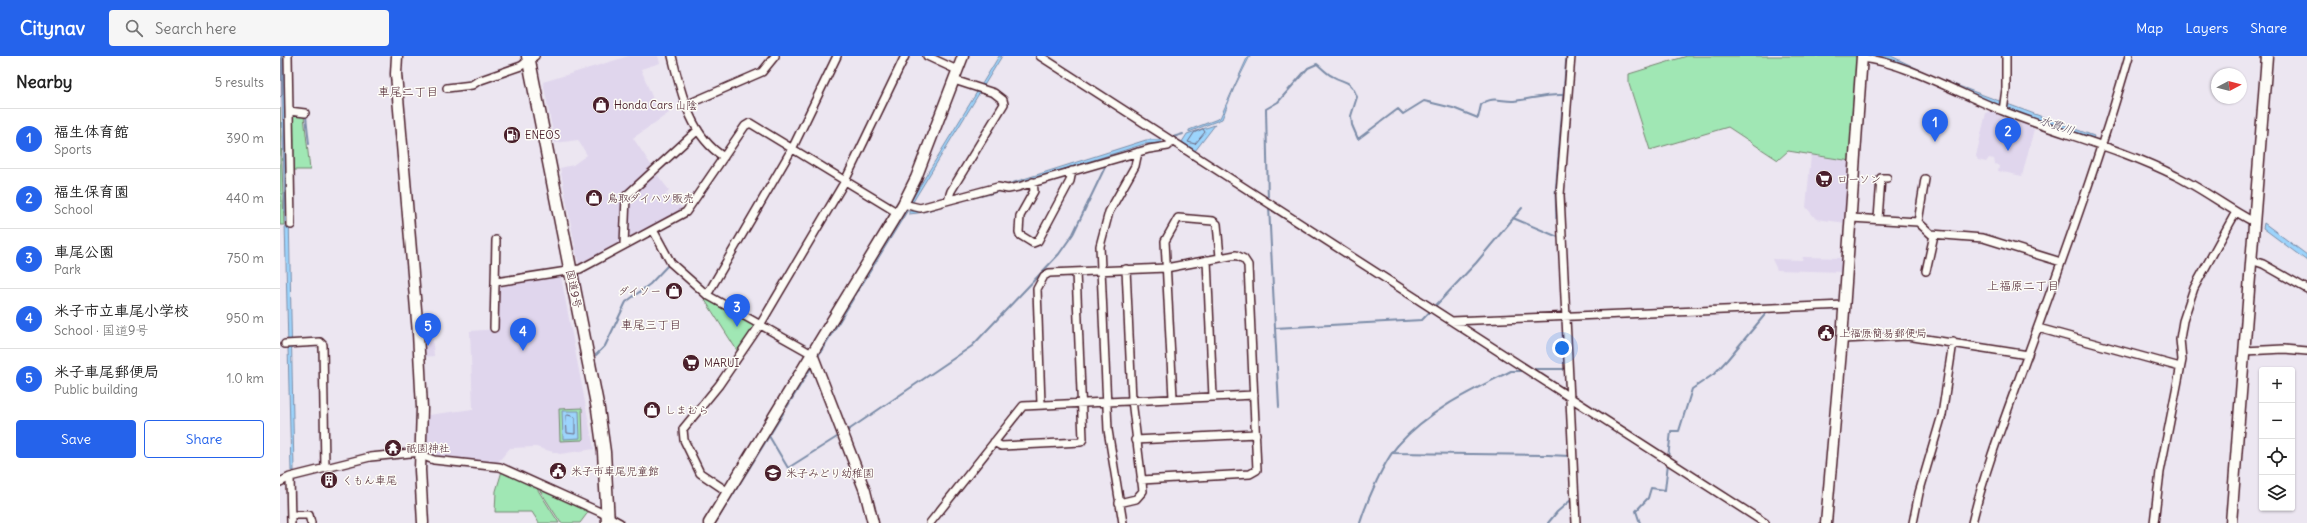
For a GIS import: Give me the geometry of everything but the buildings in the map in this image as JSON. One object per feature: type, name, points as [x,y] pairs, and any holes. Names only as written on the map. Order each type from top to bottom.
[{"type":"highway","name":"国道9号","points":[[530,57],[570,272],[599,416],[612,521]]},
{"type":"street","points":[[288,56],[291,225]]},
{"type":"street","points":[[397,56],[396,74],[418,333],[422,408],[421,452],[423,523]]},
{"type":"street","points":[[672,56],[686,105],[698,130],[710,148],[724,157]]},
{"type":"street","points":[[686,105],[762,72],[775,56]]},
{"type":"street","points":[[707,295],[792,149],[837,56]]},
{"type":"street","points":[[728,492],[700,473],[684,440],[682,432],[719,385],[760,325],[845,181],[905,56]]},
{"type":"street","points":[[927,56],[957,70]]},
{"type":"street","points":[[709,523],[812,354],[904,208],[963,56]]},
{"type":"street","points":[[1040,56],[1765,523]]},
{"type":"street","points":[[1570,56],[1560,195],[1576,523]]},
{"type":"street","points":[[2003,112],[2005,103],[2006,56]]},
{"type":"street","points":[[1972,523],[1984,478],[2061,262],[2079,217],[2103,146],[2129,56]]},
{"type":"street","points":[[2231,523],[2267,56]]},
{"type":"street","points":[[447,88],[472,85],[478,81],[521,66],[530,57]]},
{"type":"street","points":[[1826,523],[1845,305],[1862,57],[1884,61],[2003,112],[2103,146],[2176,176],[2254,222]]},
{"type":"street","points":[[948,200],[951,191],[1003,106],[1003,100],[981,89],[954,80]]},
{"type":"street","points":[[289,111],[305,113]]},
{"type":"street","points":[[496,282],[570,272],[580,269],[686,212],[745,126],[750,123],[845,181],[904,208],[920,208],[948,200],[1033,182],[1138,152],[1168,146],[1172,142]]},
{"type":"street","points":[[624,245],[626,196],[698,130]]},
{"type":"street","points":[[1122,523],[1112,459],[1107,401],[1100,246],[1104,226],[1109,212],[1135,166],[1138,152]]},
{"type":"street","points":[[1033,182],[1034,192],[1020,216],[1019,232],[1020,235],[1033,243],[1038,241],[1070,182],[1072,171]]},
{"type":"street","points":[[1878,219],[1882,178],[1887,178]]},
{"type":"street","points":[[1918,222],[1925,179]]},
{"type":"street","points":[[2154,523],[2160,472],[2182,360],[2180,339],[2187,305],[2212,252],[2236,212]]},
{"type":"street","points":[[1172,398],[1165,240],[1178,218],[1214,221],[1217,224],[1220,257]]},
{"type":"street","points":[[1851,218],[1918,222],[1934,235],[1983,238],[2061,262]]},
{"type":"street","points":[[653,230],[671,263],[707,295],[812,354],[864,491],[872,523]]},
{"type":"street","points":[[1926,271],[1934,235]]},
{"type":"street","points":[[494,328],[496,240]]},
{"type":"street","points":[[1041,404],[1038,284],[1044,276],[1049,273],[1166,268],[1236,255],[1244,259],[1248,265],[1258,466],[1254,473],[1141,480]]},
{"type":"street","points":[[1207,260],[1213,397]]},
{"type":"street","points":[[2251,260],[2263,264],[2307,289]]},
{"type":"street","points":[[1119,503],[1136,499],[1141,495],[1141,480],[1135,440],[1132,400],[1126,269]]},
{"type":"street","points":[[994,442],[1001,446],[1081,442],[1083,439],[1076,272]]},
{"type":"street","points":[[1452,321],[1845,305]]},
{"type":"street","points":[[2038,328],[2180,367]]},
{"type":"street","points":[[1842,339],[1907,336],[1953,342],[2028,355]]},
{"type":"street","points":[[285,344],[320,342],[323,345],[325,468]]},
{"type":"street","points":[[1913,523],[1919,493],[1942,415],[1953,342]]},
{"type":"street","points":[[2244,351],[2284,349],[2307,351]]},
{"type":"street","points":[[930,523],[1023,406],[1254,395]]},
{"type":"street","points":[[1135,440],[1256,434]]},
{"type":"street","points":[[280,482],[290,477],[370,457],[421,452]]},
{"type":"street","points":[[421,452],[426,458],[434,460],[500,467],[600,512],[612,521]]},
{"type":"street","points":[[290,477],[291,523]]},
{"type":"street","points":[[291,515],[309,515],[311,523]]},
{"type":"shaded area","points":[[629,56],[658,56],[660,63],[641,69],[656,107],[663,103],[669,113],[633,138],[653,168],[626,192],[621,243],[579,267],[560,168],[573,165],[587,155],[578,140],[555,143],[543,82]]},
{"type":"shaded area","points":[[1991,111],[2034,129],[2022,176],[1998,171],[1999,166],[1995,164],[1994,159],[1989,158],[1986,162],[1978,160],[1976,156],[1986,113]]},
{"type":"shaded area","points":[[1811,155],[1851,161],[1846,223],[1816,219],[1806,207]]},
{"type":"shaded area","points":[[655,172],[669,190],[666,194],[684,210],[629,239],[626,237],[627,198]]},
{"type":"shaded area","points":[[1803,257],[1844,258],[1843,272],[1777,270],[1772,259],[1802,260]]},
{"type":"shaded area","points":[[561,277],[594,449],[560,454],[536,447],[510,448],[498,462],[439,456],[431,453],[427,445],[428,415],[473,409],[470,331],[498,329],[498,290],[502,285]]},
{"type":"shaded area","points":[[432,332],[434,356],[423,357],[422,334]]},
{"type":"green space","points":[[1687,56],[1858,56],[1851,161],[1788,151],[1778,160],[1728,127],[1650,150],[1629,84],[1629,74]]},
{"type":"green space","points":[[280,108],[284,225],[280,225]]},
{"type":"green space","points":[[294,115],[304,116],[310,170],[291,170],[291,118]]},
{"type":"green space","points":[[703,297],[752,324],[754,330],[738,352]]},
{"type":"green space","points":[[582,408],[583,440],[560,441],[559,409]]},
{"type":"green space","points":[[502,471],[536,487],[559,523],[539,523],[532,512],[495,512],[496,491]]},
{"type":"green space","points":[[539,489],[589,511],[580,523],[561,523]]},
{"type":"water","points":[[281,56],[286,56],[294,471],[291,471]]},
{"type":"water","points":[[999,56],[1002,56],[787,408],[785,407]]},
{"type":"water","points":[[1248,56],[1250,56],[1234,88],[1222,119],[1189,132],[1189,130],[1220,118]]},
{"type":"water","points":[[1566,56],[1568,56],[1556,219],[1555,194]]},
{"type":"water","name":"水貫川","points":[[1879,56],[1891,56],[1937,78],[2094,136],[2093,139],[2018,114],[1923,77]]},
{"type":"water","points":[[1215,125],[1195,151],[1182,142],[1187,134]]},
{"type":"water","points":[[1146,140],[1161,140],[1162,143],[1144,144],[1008,187],[992,194],[923,212],[909,214],[909,211],[919,211],[998,190],[1008,184]]},
{"type":"water","points":[[2264,223],[2307,255],[2307,261],[2263,228]]},
{"type":"water","points":[[562,411],[579,411],[580,438],[563,439]]},
{"type":"water","points":[[782,411],[784,413],[716,523],[713,523]]},
{"type":"waterway","points":[[1268,201],[1266,109],[1278,102],[1308,68],[1317,64],[1330,75],[1347,82],[1352,87],[1357,97],[1351,116],[1352,125],[1358,139],[1398,109],[1403,114],[1424,101],[1453,108],[1478,118],[1481,105],[1489,100],[1514,101],[1545,96],[1564,95]]},
{"type":"waterway","points":[[306,116],[309,144]]},
{"type":"waterway","points":[[1173,137],[1183,134]]},
{"type":"waterway","points":[[847,431],[972,346],[1059,254],[1073,234],[1107,163]]},
{"type":"waterway","points":[[1269,206],[1275,328]]},
{"type":"waterway","points":[[1279,407],[1275,328],[1422,320],[1476,263],[1522,208]]},
{"type":"waterway","points":[[1513,218],[1558,237]]},
{"type":"waterway","points":[[596,355],[605,346],[626,302],[650,284],[669,264]]},
{"type":"waterway","points":[[1435,306],[1446,313]]},
{"type":"waterway","points":[[1804,310],[1839,309]]},
{"type":"waterway","points":[[1668,458],[1671,431],[1679,431],[1692,389],[1714,374],[1768,311]]},
{"type":"waterway","points":[[1531,369],[1564,369]]},
{"type":"waterway","points":[[1360,523],[1371,493],[1382,470],[1393,451],[1411,432],[1451,402],[1511,371],[1521,371]]},
{"type":"waterway","points":[[769,436],[788,468],[837,437]]},
{"type":"waterway","points":[[1393,453],[1548,455],[1569,456],[1569,458]]},
{"type":"waterway","points":[[1640,523],[1636,511],[1648,498],[1651,488],[1665,490],[1668,463]]},
{"type":"waterway","points":[[1548,523],[1557,512],[1571,500]]},
{"type":"place","name":"Honda Cars 山陰","points":[[601,105]]},
{"type":"place","name":"ENEOS","points":[[512,135]]},
{"type":"place","name":"福生体育館","points":[[1935,142]]},
{"type":"place","name":"福生保育園","points":[[2008,151]]},
{"type":"place","name":"ローソン","points":[[1824,179]]},
{"type":"place","name":"鳥取ダイハツ販売","points":[[594,198]]},
{"type":"place","name":"ダイソー","points":[[674,291]]},
{"type":"place","name":"車尾公園","points":[[737,327]]},
{"type":"place","name":"上福原簡易郵便局","points":[[1826,333]]},
{"type":"place","name":"米子車尾郵便局","points":[[428,346]]},
{"type":"place","name":"米子市立車尾小学校","points":[[523,351]]},
{"type":"place","name":"MARUI","points":[[691,363]]},
{"type":"place","name":"しまむら","points":[[652,410]]},
{"type":"place","name":"祇園神社","points":[[393,448]]},
{"type":"place","name":"米子市車尾児童館","points":[[558,471]]},
{"type":"place","name":"米子みどり幼稚園","points":[[773,473]]},
{"type":"place","name":"くもん車尾","points":[[329,480]]},
{"type":"district","name":"車尾二丁目","points":[[408,91]]},
{"type":"district","name":"上福原二丁目","points":[[2023,285]]},
{"type":"district","name":"車尾三丁目","points":[[651,324]]}]
